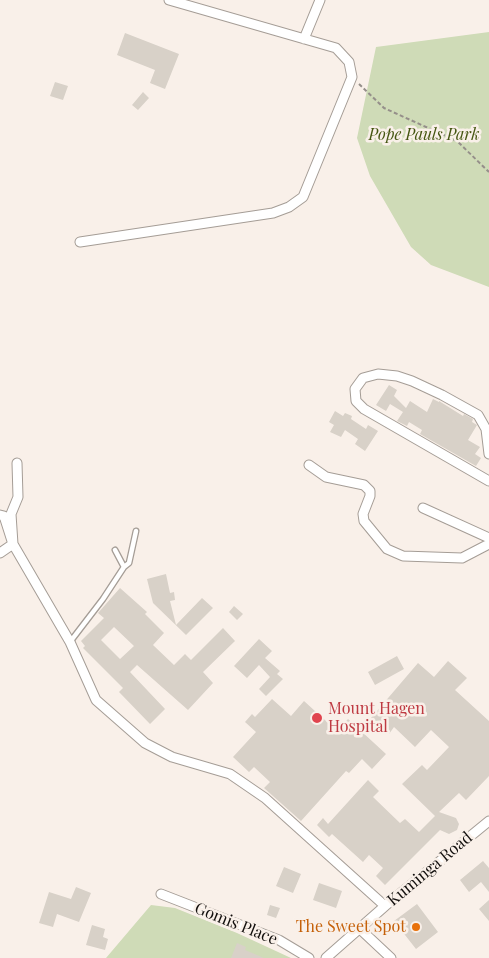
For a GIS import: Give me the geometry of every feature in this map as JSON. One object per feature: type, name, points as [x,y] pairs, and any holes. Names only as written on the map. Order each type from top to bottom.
[{"type":"street","points":[[80,242],[273,213],[289,208],[303,197],[352,77],[349,62],[336,48],[169,0]]},
{"type":"street","points":[[304,39],[320,0]]},
{"type":"street","points":[[489,454],[486,429],[478,415],[442,395],[397,376],[378,374],[363,378],[355,389],[356,401],[364,409],[489,481]]},
{"type":"street","points":[[13,544],[11,514],[18,497],[17,463]]},
{"type":"street","points":[[309,465],[326,477],[364,485],[370,491],[370,496],[363,514],[364,521],[387,548],[403,556],[462,558],[489,544]]},
{"type":"street","points":[[423,508],[489,538]]},
{"type":"street","points":[[0,515],[4,516],[13,544],[70,642],[96,700],[145,743],[172,757],[230,774],[265,798],[385,906]]},
{"type":"street","points":[[0,553],[13,544]]},
{"type":"street","name":"Kuminga Road","points":[[326,958],[385,906],[489,821]]},
{"type":"street","name":"Gomis Place","points":[[161,894],[279,940],[309,958]]},
{"type":"street","points":[[360,929],[391,958]]},
{"type":"lane","points":[[70,642],[103,599],[124,567],[129,563],[136,531]]},
{"type":"lane","points":[[115,550],[124,567]]},
{"type":"path","points":[[352,77],[384,108],[457,141],[489,172]]},
{"type":"green space","name":"Pope Pauls Park","points":[[489,32],[489,287],[431,265],[411,247],[370,176],[357,138],[376,47]]},
{"type":"green space","points":[[151,905],[175,908],[237,933],[291,958],[106,958]]},
{"type":"building","points":[[125,33],[179,54],[165,89],[150,83],[155,70],[117,55]]},
{"type":"building","points":[[55,82],[68,86],[63,100],[50,96]]},
{"type":"building","points":[[143,92],[149,98],[138,110],[132,105]]},
{"type":"building","points":[[389,385],[397,390],[394,396],[406,408],[410,401],[427,412],[433,399],[463,416],[464,414],[473,419],[472,422],[477,425],[468,440],[480,447],[475,454],[481,458],[476,466],[420,434],[422,430],[409,422],[407,426],[397,421],[403,412],[390,404],[386,411],[376,405]]},
{"type":"building","points":[[335,411],[343,416],[345,413],[352,416],[351,419],[366,429],[368,425],[378,431],[365,451],[355,444],[358,439],[345,430],[341,437],[330,432],[334,425],[329,422]]},
{"type":"building","points":[[166,574],[170,593],[174,592],[175,600],[170,601],[176,625],[202,598],[213,608],[186,635],[153,603],[147,579]]},
{"type":"building","points":[[120,588],[147,612],[145,614],[164,633],[153,645],[174,665],[185,654],[191,660],[223,628],[235,641],[203,672],[213,683],[188,710],[137,665],[130,672],[165,709],[150,724],[119,692],[123,688],[83,648],[85,646],[81,641],[104,618],[98,613]],"holes":[[[114,627],[134,646],[120,659],[101,640]]]},
{"type":"building","points":[[234,606],[243,614],[237,620],[229,612]]},
{"type":"building","points":[[259,639],[272,651],[265,658],[280,671],[277,674],[283,679],[266,696],[259,689],[270,677],[259,665],[247,678],[234,666]]},
{"type":"building","points":[[397,656],[404,669],[375,685],[368,672]]},
{"type":"building","points":[[448,661],[467,678],[455,690],[489,721],[489,776],[466,800],[459,793],[439,812],[456,818],[459,824],[457,830],[449,834],[440,830],[385,885],[376,876],[383,868],[369,855],[363,862],[332,834],[329,837],[317,825],[323,818],[328,824],[368,780],[379,791],[373,797],[400,823],[405,819],[419,832],[435,816],[402,784],[422,765],[427,770],[449,747],[431,730],[415,747],[394,727],[389,734],[371,718],[418,663],[434,677]]},
{"type":"building","points":[[272,699],[291,716],[304,701],[337,731],[348,719],[386,754],[372,769],[362,759],[349,773],[346,771],[301,821],[264,788],[270,782],[254,767],[249,772],[233,757],[256,732],[245,722],[252,714],[255,717]]},
{"type":"building","points":[[483,861],[489,868],[489,892],[481,882],[469,892],[460,880]]},
{"type":"building","points":[[284,867],[301,874],[293,893],[276,886]]},
{"type":"building","points":[[319,883],[342,891],[336,908],[313,900]]},
{"type":"building","points":[[76,887],[91,893],[79,922],[57,914],[53,927],[39,923],[49,892],[71,899]]},
{"type":"building","points":[[489,900],[489,921],[479,909]]},
{"type":"building","name":"The Sweet Spot","points":[[417,904],[438,932],[416,949],[394,921]]},
{"type":"building","points":[[270,905],[280,908],[276,918],[267,915]]},
{"type":"building","points":[[92,925],[105,929],[103,937],[108,939],[105,950],[86,945]]},
{"type":"building","points":[[237,943],[246,947],[245,950],[264,958],[231,958]]},
{"type":"place","name":"Mount Hagen Hospital","points":[[317,718]]},
{"type":"place","name":"The Sweet Spot","points":[[416,927]]}]
